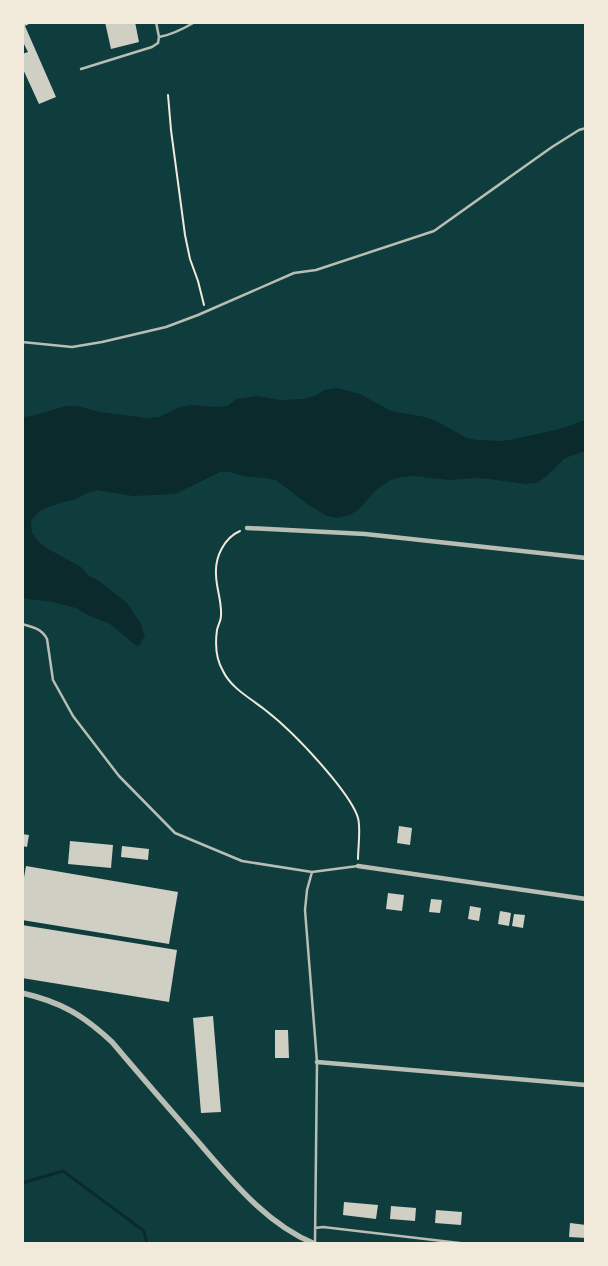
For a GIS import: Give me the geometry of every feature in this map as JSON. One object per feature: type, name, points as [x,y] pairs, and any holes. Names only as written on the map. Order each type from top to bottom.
[{"type":"street","points":[[247,528],[365,534],[586,558]]},
{"type":"street","points":[[358,866],[586,899]]},
{"type":"street","points":[[22,993],[60,1004],[98,1029],[112,1042],[231,1180],[256,1205],[289,1231],[315,1243]]},
{"type":"street","points":[[317,1062],[586,1085]]},
{"type":"lane","points":[[80,69],[152,47],[158,43],[159,37],[156,22]]},
{"type":"lane","points":[[159,37],[178,32],[195,22]]},
{"type":"lane","points":[[22,342],[72,347],[102,342],[166,326],[204,313],[294,273],[316,270],[434,231],[552,147],[579,130],[586,128]]},
{"type":"lane","points":[[22,624],[44,633],[47,639],[53,680],[73,716],[119,776],[174,833],[242,861],[312,872],[358,866]]},
{"type":"lane","points":[[312,872],[306,890],[305,910],[317,1062],[315,1243]]},
{"type":"lane","points":[[315,1228],[468,1244]]},
{"type":"path","points":[[168,95],[185,235],[190,259],[198,281],[204,313]]},
{"type":"path","points":[[247,528],[234,534],[223,544],[218,558],[215,573],[221,617],[215,642],[217,656],[223,672],[237,688],[281,722],[311,752],[348,798],[358,818],[358,866]]},
{"type":"water","points":[[337,388],[360,394],[391,411],[425,417],[436,421],[467,438],[478,440],[502,441],[514,439],[560,429],[585,420],[585,451],[565,458],[537,483],[526,484],[476,478],[450,480],[414,476],[402,477],[391,480],[376,490],[360,508],[350,515],[338,518],[327,516],[307,504],[276,480],[242,476],[231,472],[220,472],[175,494],[133,496],[97,490],[74,500],[41,510],[31,520],[32,533],[48,549],[81,567],[89,576],[99,581],[127,603],[141,624],[145,636],[138,647],[110,624],[76,608],[23,597],[23,417],[66,406],[77,406],[100,412],[147,418],[159,417],[180,407],[192,405],[227,406],[236,399],[258,396],[280,400],[303,399],[315,396],[324,390]]},
{"type":"building","points":[[22,22],[33,22],[25,26],[56,97],[39,104],[22,67],[22,54],[28,52],[22,40]]},
{"type":"building","points":[[105,22],[135,22],[139,42],[111,49]]},
{"type":"building","points":[[399,826],[412,828],[410,845],[397,843]]},
{"type":"building","points":[[22,834],[29,835],[27,847],[22,846]]},
{"type":"building","points":[[70,841],[113,845],[111,868],[68,864]]},
{"type":"building","points":[[122,846],[149,849],[148,860],[121,857]]},
{"type":"building","points":[[26,866],[178,892],[169,944],[22,920],[22,889]]},
{"type":"building","points":[[388,893],[404,895],[402,911],[386,909]]},
{"type":"building","points":[[431,899],[442,900],[440,913],[429,912]]},
{"type":"building","points":[[470,906],[481,908],[479,921],[468,919]]},
{"type":"building","points":[[500,911],[511,913],[509,926],[498,924]]},
{"type":"building","points":[[514,914],[525,915],[523,928],[512,926]]},
{"type":"building","points":[[22,925],[177,950],[169,1002],[22,978]]},
{"type":"building","points":[[213,1016],[221,1112],[201,1113],[193,1018]]},
{"type":"building","points":[[275,1030],[288,1030],[289,1058],[275,1058]]},
{"type":"building","points":[[344,1202],[378,1205],[376,1219],[343,1215]]},
{"type":"building","points":[[391,1206],[416,1208],[415,1221],[390,1219]]},
{"type":"building","points":[[436,1210],[462,1212],[461,1225],[435,1223]]},
{"type":"building","points":[[570,1223],[586,1225],[586,1238],[569,1237]]},
{"type":"waterway","points":[[22,1183],[63,1171],[144,1231],[147,1244]]}]
